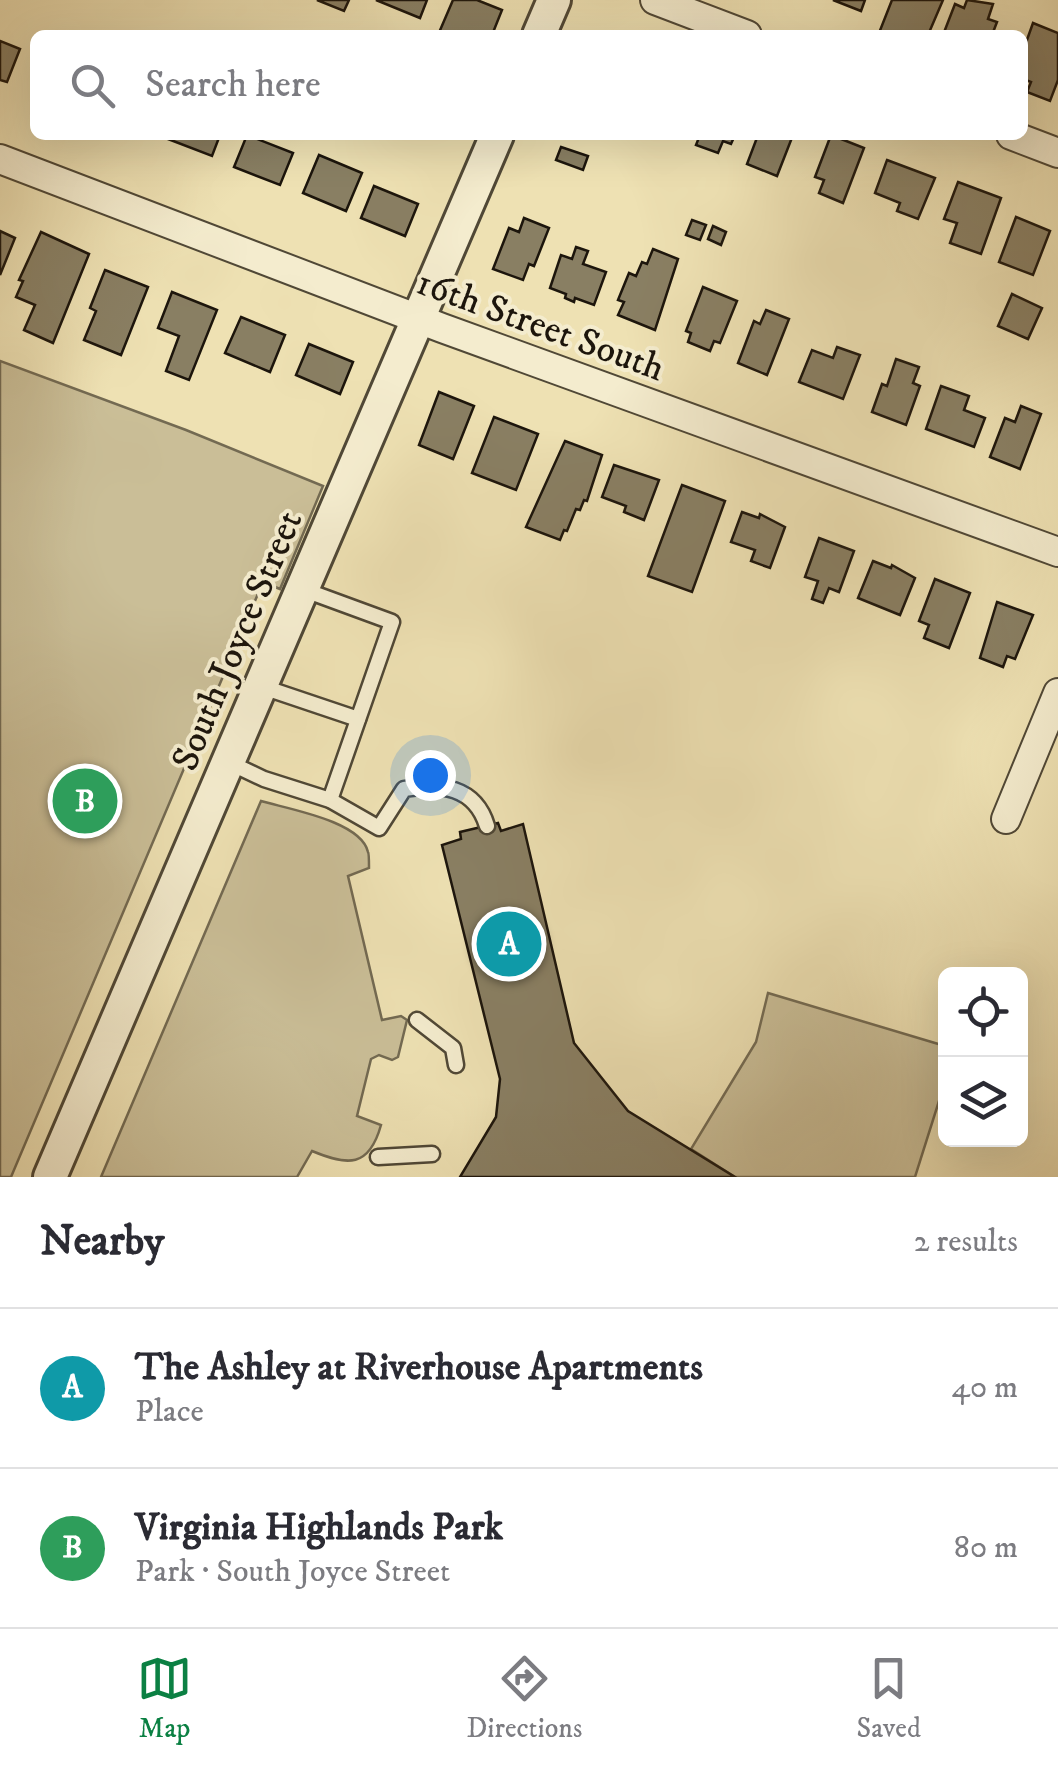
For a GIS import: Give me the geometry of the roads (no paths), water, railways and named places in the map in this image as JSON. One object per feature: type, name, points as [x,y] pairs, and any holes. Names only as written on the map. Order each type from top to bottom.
[{"type":"street","points":[[541,30],[554,0]]},
{"type":"street","points":[[655,0],[734,30]]},
{"type":"street","name":"South Joyce Street","points":[[50,1177],[495,140]]},
{"type":"street","points":[[1024,140],[1058,153]]},
{"type":"street","name":"16th Street South","points":[[0,160],[420,319],[1058,552]]},
{"type":"street","points":[[1006,819],[1058,693]]},
{"type":"lane","points":[[301,588],[392,622],[330,800]]},
{"type":"lane","points":[[259,686],[358,719]]},
{"type":"lane","points":[[227,762],[264,779],[330,800],[379,828],[404,789],[435,784],[464,794],[484,815],[487,826]]},
{"type":"lane","points":[[417,1020],[453,1048],[456,1065]]},
{"type":"lane","points":[[378,1157],[432,1154]]},
{"type":"place","name":"Virginia Highlands Park","points":[[85,801]]},
{"type":"place","name":"The Ashley at Riverhouse Apartments","points":[[509,944]]}]
